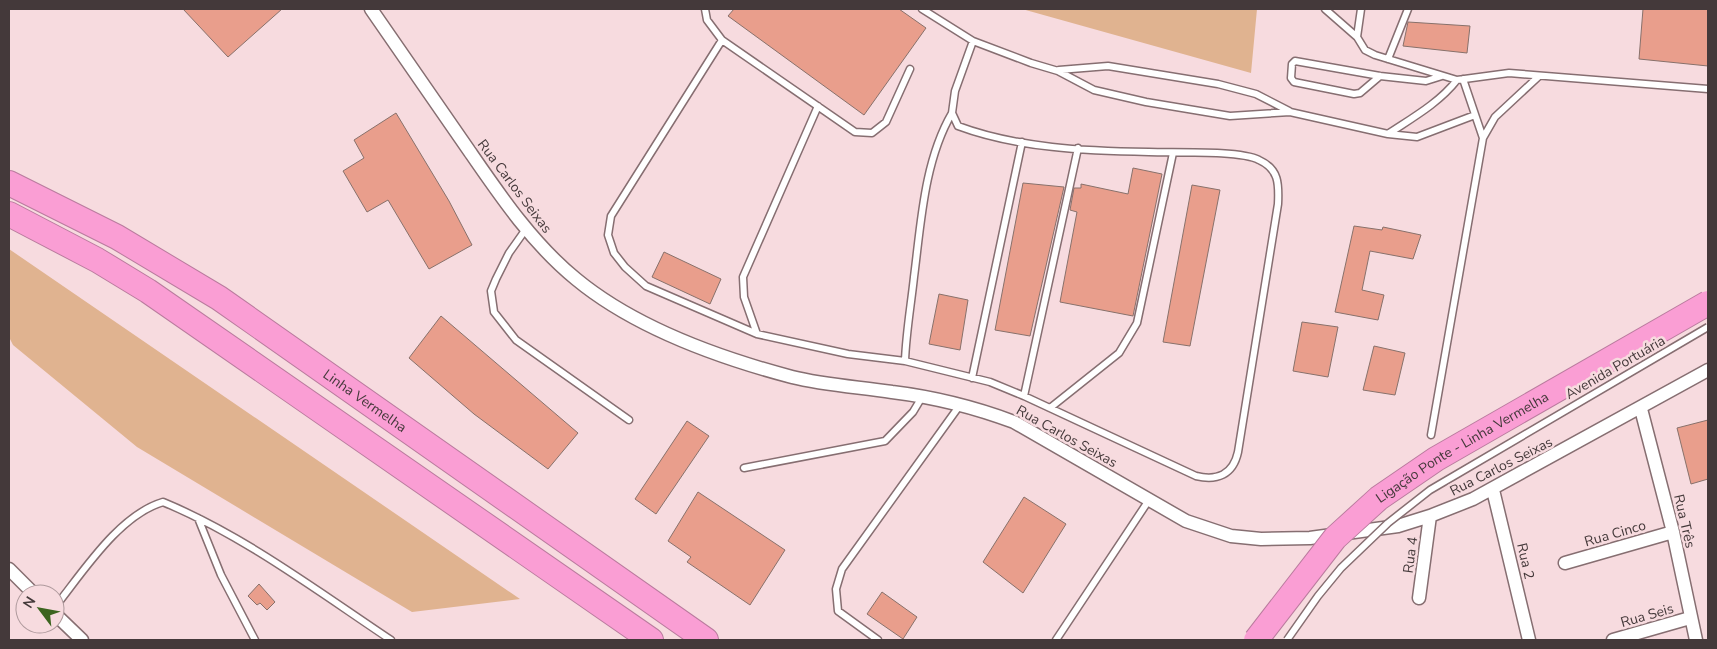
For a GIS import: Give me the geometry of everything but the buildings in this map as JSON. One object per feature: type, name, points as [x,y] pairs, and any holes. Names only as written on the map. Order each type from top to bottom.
[{"type":"highway","name":"Linha Vermelha","points":[[9,183],[117,237],[219,298],[289,345],[706,640]]},
{"type":"highway","points":[[9,214],[97,260],[148,291],[650,640]]},
{"type":"highway","name":"Ligação Ponte - Linha Vermelha","points":[[1256,640],[1335,538],[1395,486],[1436,458],[1708,303]]},
{"type":"highway","points":[[660,608],[717,640]]},
{"type":"street","name":"Rua Carlos Seixas","points":[[371,9],[491,182],[526,228],[576,279],[641,321],[740,361],[794,378],[922,396],[960,405],[1014,422],[1186,521],[1231,536],[1310,538],[1374,530],[1430,516],[1493,490],[1708,370]]},
{"type":"street","name":"Rua Três","points":[[1641,409],[1673,532],[1696,640]]},
{"type":"street","name":"Rua 2","points":[[1493,490],[1529,640]]},
{"type":"street","name":"Rua 4","points":[[1419,598],[1430,516]]},
{"type":"street","name":"Rua Cinco","points":[[1565,563],[1673,532]]},
{"type":"street","points":[[9,568],[24,584]]},
{"type":"street","name":"Rua Seis","points":[[1613,640],[1690,618]]},
{"type":"street","points":[[65,624],[82,640]]},
{"type":"lane","points":[[705,9],[707,20],[722,40],[855,132],[872,133],[886,122],[910,69]]},
{"type":"lane","points":[[922,9],[973,41],[1031,63],[1058,70],[1094,90],[1146,102],[1230,116],[1290,112]]},
{"type":"lane","points":[[1325,9],[1357,37],[1366,50],[1388,59],[1460,80],[1509,73],[1538,77],[1708,89]]},
{"type":"lane","points":[[1357,37],[1361,9]]},
{"type":"lane","points":[[1388,59],[1408,9]]},
{"type":"lane","points":[[722,40],[611,216],[608,235],[614,253],[625,267],[646,286],[758,334],[848,354],[905,361],[972,378],[1024,396],[1196,476],[1209,479],[1219,478],[1230,470],[1236,461],[1278,204],[1279,182],[1273,170],[1258,159],[1206,153],[1109,152],[1022,142],[974,132],[958,126],[952,114]]},
{"type":"lane","points":[[905,361],[918,248],[932,161],[939,134],[952,114],[955,91],[973,41]]},
{"type":"lane","points":[[1380,76],[1360,93],[1354,94],[1294,82],[1291,78],[1292,64],[1295,61],[1380,76],[1426,81],[1442,76]]},
{"type":"lane","points":[[1058,70],[1108,66],[1218,84],[1256,94],[1290,112],[1388,134],[1417,137],[1475,115]]},
{"type":"lane","points":[[1431,435],[1482,138],[1495,117],[1538,77]]},
{"type":"lane","points":[[1460,80],[1475,115],[1482,138]]},
{"type":"lane","points":[[1388,134],[1418,115],[1460,80]]},
{"type":"lane","points":[[758,334],[744,297],[743,277],[818,106]]},
{"type":"lane","points":[[972,378],[1022,142]]},
{"type":"lane","points":[[1024,396],[1078,148]]},
{"type":"lane","points":[[1050,408],[1119,353],[1138,323],[1174,153]]},
{"type":"lane","points":[[526,228],[509,253],[496,279],[492,291],[494,312],[516,340],[629,420]]},
{"type":"lane","name":"Avenida Portuária","points":[[1287,640],[1312,603],[1338,572],[1380,530],[1421,496],[1708,327]]},
{"type":"lane","points":[[744,468],[885,441],[913,412],[922,396]]},
{"type":"lane","points":[[878,640],[838,611],[836,589],[842,569],[960,405]]},
{"type":"lane","points":[[1056,640],[1149,500]]},
{"type":"lane","points":[[65,594],[106,544],[149,506],[163,502],[198,518],[251,549],[391,640]]},
{"type":"lane","points":[[198,518],[221,575],[255,640]]},
{"type":"shaded area","points":[[1022,9],[1257,9],[1251,73]]},
{"type":"shaded area","points":[[9,249],[520,599],[412,612],[137,447],[13,345],[9,337]]}]
